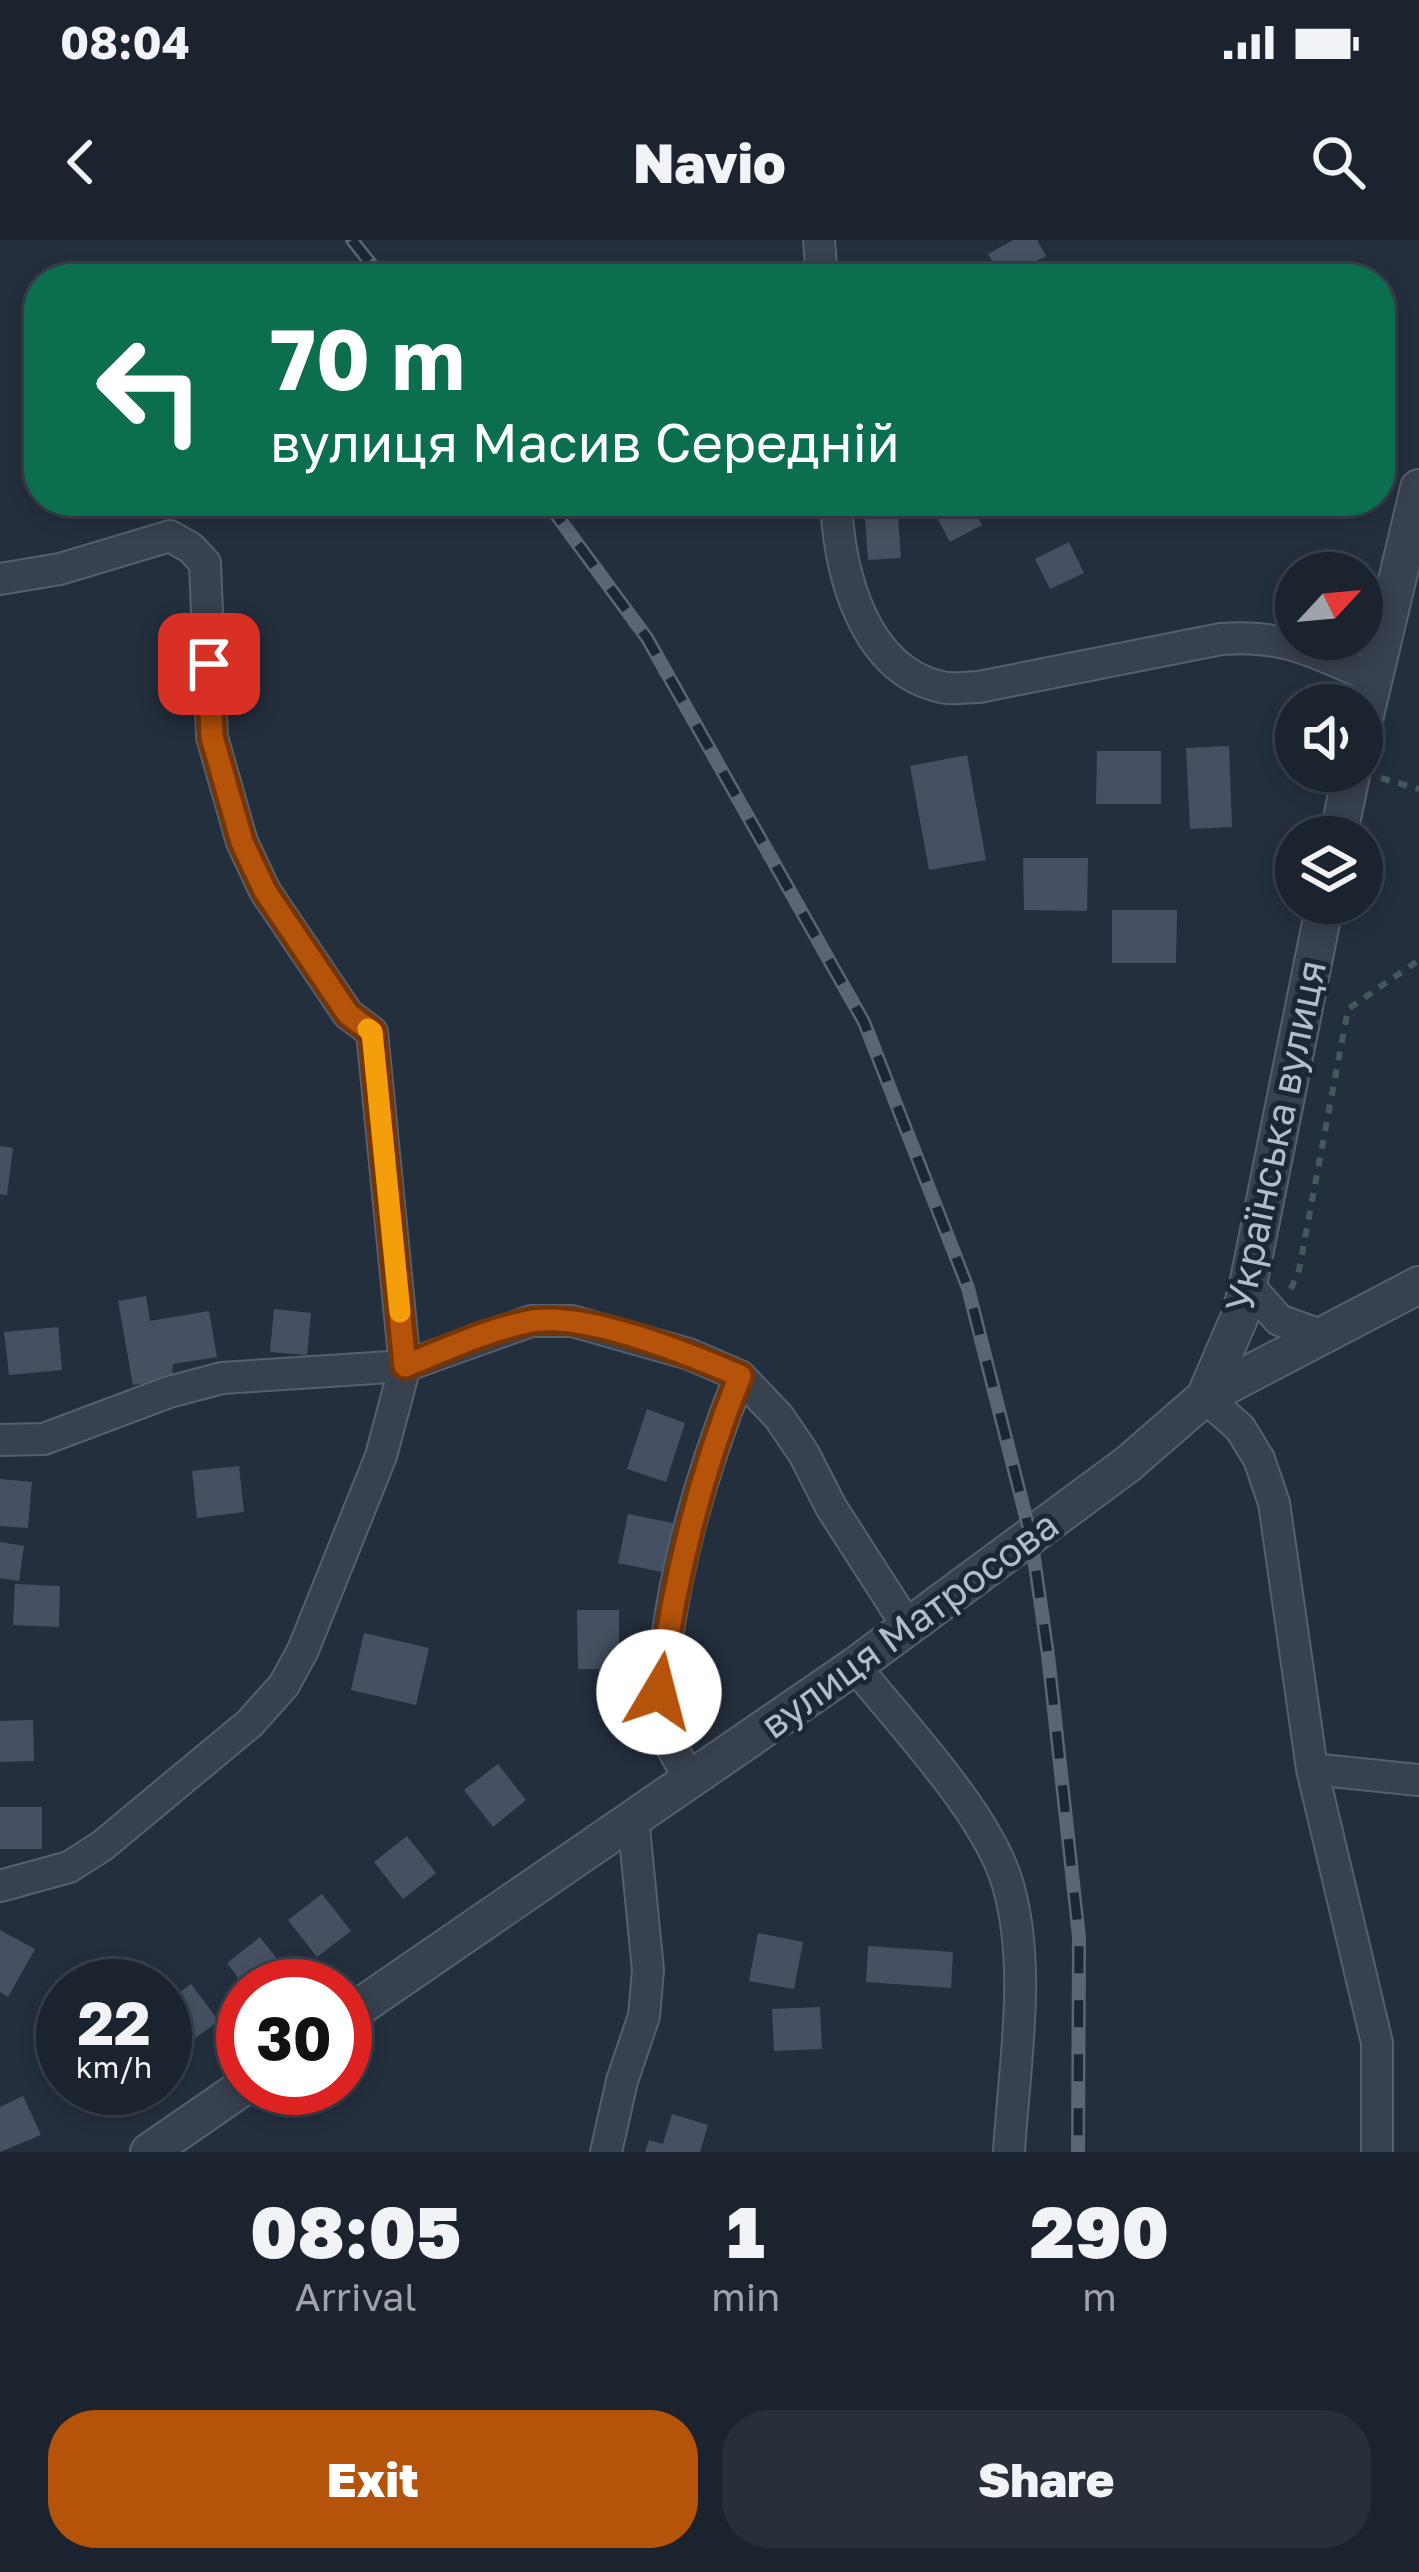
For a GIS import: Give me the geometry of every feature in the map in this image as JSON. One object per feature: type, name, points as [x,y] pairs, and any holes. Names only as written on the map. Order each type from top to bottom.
[{"type":"street","points":[[1373,684],[1419,488]]},
{"type":"street","points":[[837,516],[838,548],[868,627],[890,659],[911,677],[944,688],[979,687],[1220,639],[1258,636],[1293,642],[1374,678]]},
{"type":"street","points":[[0,578],[60,569],[170,536],[205,562],[212,737],[242,842],[265,891],[348,1014],[372,1032],[405,1366],[381,1456],[284,1685],[250,1723],[102,1846],[69,1868],[0,1886]]},
{"type":"street","name":"Українська вулиця","points":[[1204,1397],[1240,1316],[1248,1285],[1320,924]]},
{"type":"street","points":[[1248,1285],[1279,1320],[1322,1336]]},
{"type":"street","name":"вулиця Матросова","points":[[372,1998],[855,1666],[1128,1464],[1204,1397],[1419,1285]]},
{"type":"street","points":[[0,1440],[44,1439],[169,1392],[223,1378],[405,1366],[531,1321],[572,1321],[688,1354],[740,1376],[779,1417],[804,1454],[831,1507],[908,1627]]},
{"type":"street","points":[[690,1779],[668,1742],[659,1692],[687,1530],[712,1445],[740,1376]]},
{"type":"street","points":[[1204,1397],[1240,1428],[1259,1459],[1274,1503],[1312,1769],[1377,2043],[1377,2152]]},
{"type":"street","points":[[855,1666],[971,1813],[1008,1885],[1017,1939],[1018,1994],[1010,2152]]},
{"type":"street","points":[[1312,1769],[1419,1780]]},
{"type":"street","points":[[606,2152],[622,2081],[644,2016],[648,1970],[633,1818]]},
{"type":"street","points":[[149,2152],[216,2106]]},
{"type":"path","points":[[1279,1320],[1299,1270],[1348,1009],[1419,960]]},
{"type":"building","points":[[1013,240],[1037,240],[1046,256],[1031,264],[994,264],[988,254]]},
{"type":"building","points":[[936,516],[977,516],[982,525],[950,542]]},
{"type":"building","points":[[898,517],[901,558],[868,560],[865,519]]},
{"type":"building","points":[[1069,542],[1084,573],[1050,589],[1035,559]]},
{"type":"building","points":[[1229,746],[1232,827],[1190,829],[1186,748]]},
{"type":"building","points":[[1097,751],[1161,751],[1161,804],[1096,804]]},
{"type":"building","points":[[967,755],[986,860],[929,870],[910,766]]},
{"type":"building","points":[[1023,858],[1088,858],[1087,911],[1024,910]]},
{"type":"building","points":[[1112,910],[1177,910],[1176,963],[1112,963]]},
{"type":"building","points":[[0,1146],[13,1148],[7,1195],[0,1194]]},
{"type":"building","points":[[146,1296],[150,1321],[209,1311],[217,1357],[173,1364],[172,1379],[133,1385],[118,1301]]},
{"type":"building","points":[[274,1309],[311,1313],[307,1355],[270,1352]]},
{"type":"building","points":[[58,1327],[62,1370],[9,1375],[4,1332]]},
{"type":"building","points":[[647,1409],[685,1423],[666,1482],[627,1469]]},
{"type":"building","points":[[239,1466],[244,1512],[197,1518],[192,1471]]},
{"type":"building","points":[[0,1479],[32,1482],[28,1528],[0,1526]]},
{"type":"building","points":[[628,1514],[673,1523],[662,1572],[618,1563]]},
{"type":"building","points":[[0,1542],[24,1546],[19,1581],[0,1578]]},
{"type":"building","points":[[15,1584],[60,1586],[59,1627],[13,1625]]},
{"type":"building","points":[[577,1610],[619,1610],[619,1669],[578,1669]]},
{"type":"building","points":[[364,1633],[429,1648],[416,1705],[351,1690]]},
{"type":"building","points":[[33,1720],[34,1761],[0,1762],[0,1721]]},
{"type":"building","points":[[498,1764],[526,1800],[493,1827],[464,1790]]},
{"type":"building","points":[[0,1807],[42,1807],[42,1849],[0,1849]]},
{"type":"building","points":[[407,1836],[436,1873],[403,1899],[374,1862]]},
{"type":"building","points":[[322,1894],[351,1931],[317,1957],[288,1920]]},
{"type":"building","points":[[0,1930],[35,1949],[8,1997],[0,1992]]},
{"type":"building","points":[[758,1933],[803,1942],[794,1989],[749,1981]]},
{"type":"building","points":[[260,1937],[277,1959],[232,1959]]},
{"type":"building","points":[[868,1946],[953,1952],[951,1988],[866,1982]]},
{"type":"building","points":[[192,1985],[216,2017],[216,2023],[192,2040]]},
{"type":"building","points":[[820,2007],[822,2049],[774,2051],[772,2009]]},
{"type":"building","points":[[23,2096],[41,2135],[0,2152],[0,2107]]},
{"type":"building","points":[[672,2114],[708,2125],[700,2152],[645,2152],[649,2140],[663,2144]]},
{"type":"railway","points":[[352,240],[371,264]]},
{"type":"railway","points":[[557,516],[647,638],[864,1022],[968,1288],[1031,1537],[1048,1655],[1079,1937],[1078,2152]]},
{"type":"slow traffic","points":[[368,1029],[372,1032],[400,1312]]},
{"type":"route","points":[[209,664],[212,737],[242,842],[265,891],[348,1014],[372,1032],[405,1366],[531,1321],[572,1321],[688,1354],[740,1376],[712,1445],[687,1530],[659,1692]]}]
